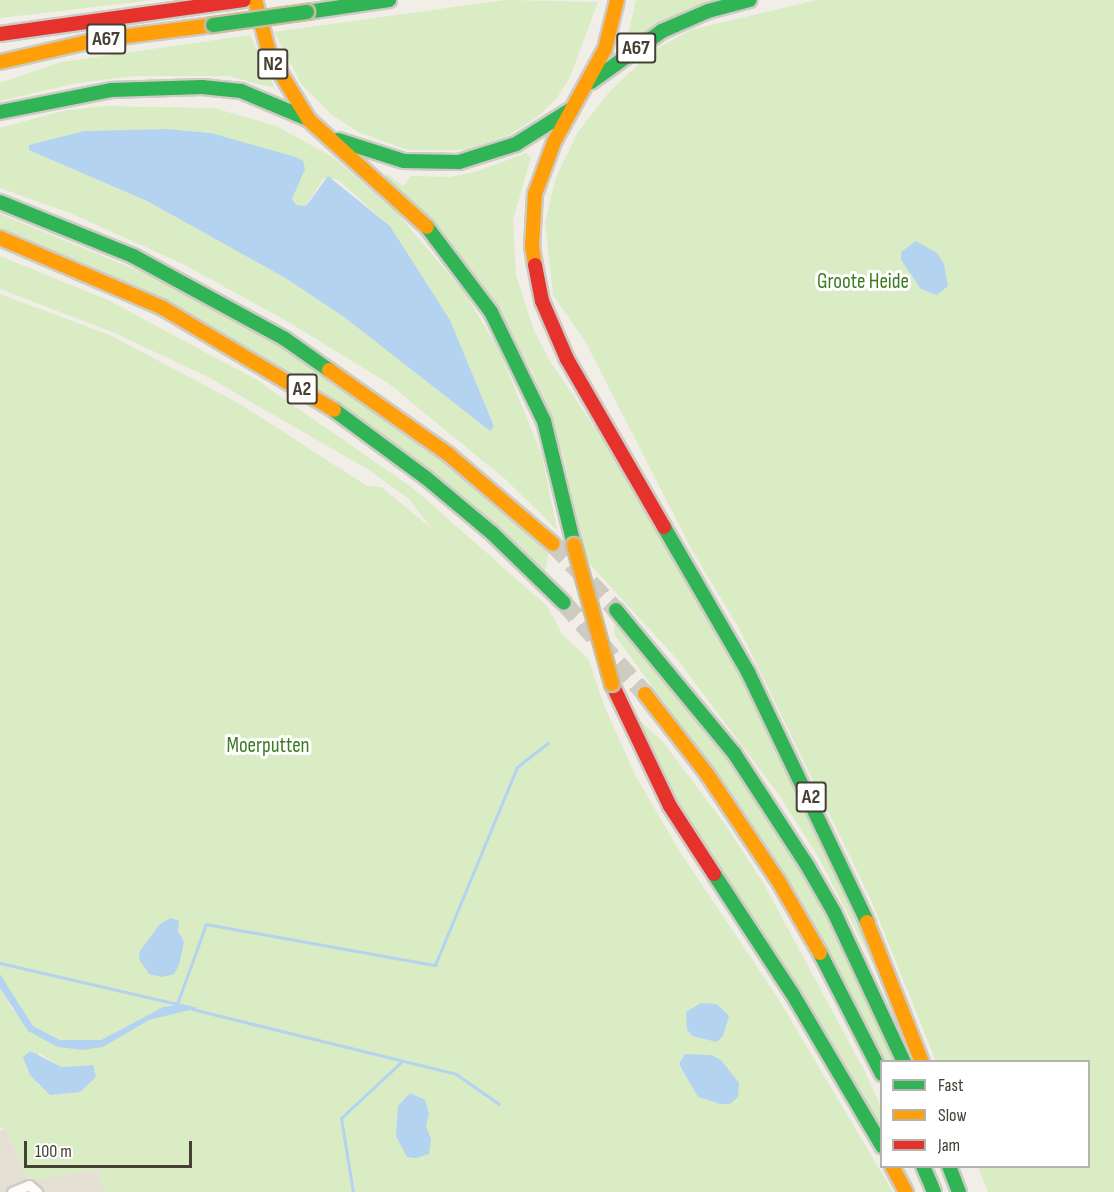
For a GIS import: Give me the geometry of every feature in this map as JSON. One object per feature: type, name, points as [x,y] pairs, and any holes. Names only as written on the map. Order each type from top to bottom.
[{"type":"highway","name":"A67","points":[[0,34],[244,0]]},
{"type":"highway","name":"N2","points":[[255,0],[270,56],[309,120]]},
{"type":"highway","name":"A67","points":[[0,62],[96,40],[389,0]]},
{"type":"highway","name":"N2","points":[[0,112],[101,91],[202,87],[250,94],[309,120],[330,138],[404,161],[459,162],[516,144],[574,107],[605,49],[617,0]]},
{"type":"highway","name":"A67","points":[[586,85],[662,31],[708,11],[750,0]]},
{"type":"highway","name":"A2","points":[[574,107],[543,167],[533,209],[533,258],[547,315],[585,391],[748,672],[802,779],[858,899],[921,1060]]},
{"type":"highway","points":[[330,138],[431,231],[491,312],[526,377],[544,421],[574,545],[612,684],[632,733],[670,806],[792,993],[880,1143]]},
{"type":"highway","name":"A2","points":[[0,202],[133,256],[285,339],[448,454],[553,544]]},
{"type":"highway","name":"A2","points":[[0,238],[163,308],[319,399],[425,477],[492,533],[564,603]]},
{"type":"highway","name":"A2","points":[[616,610],[734,753],[807,866],[834,912],[903,1060]]},
{"type":"highway","points":[[645,693],[707,774],[772,872],[832,974],[880,1070]]},
{"type":"highway","points":[[893,1168],[906,1192]]},
{"type":"highway","points":[[923,1168],[934,1192]]},
{"type":"highway","points":[[950,1169],[959,1192]]},
{"type":"street","points":[[12,1192],[28,1185],[37,1192]]},
{"type":"shaded area","points":[[5,1128],[29,1180],[99,1170],[104,1192],[0,1192],[0,1131]]},
{"type":"green space","points":[[0,0],[154,0],[0,18]]},
{"type":"green space","points":[[505,0],[598,2],[570,77],[557,98],[536,118],[507,136],[466,150],[408,150],[358,132],[332,115],[302,85],[274,32]]},
{"type":"green space","points":[[636,0],[724,0],[634,41],[628,36]]},
{"type":"green space","name":"Groote Heide","points":[[817,0],[1114,0],[1114,1192],[988,1192],[978,1168],[1090,1168],[1090,1060],[936,1060],[871,900],[739,628],[693,552],[585,341],[553,295],[545,223],[556,177],[578,132],[610,91],[654,50],[691,30]]},
{"type":"green space","points":[[250,35],[275,88],[228,76],[136,76],[77,83],[0,101],[0,83],[61,62]]},
{"type":"green space","points":[[104,106],[214,108],[276,126],[333,157],[397,213],[464,292],[498,348],[542,455],[557,530],[505,479],[388,383],[290,323],[185,265],[70,213],[0,188],[0,128],[62,111]],"holes":[[[166,129],[211,133],[296,205],[306,206],[323,179],[337,179],[390,226],[450,320],[494,426],[490,431],[344,317],[287,279],[147,201],[29,149],[30,145],[84,131]]]},
{"type":"green space","points":[[526,153],[531,157],[513,220],[516,275],[534,331],[550,361],[629,479],[742,675],[829,851],[899,1014],[819,858],[777,792],[677,659],[586,560],[563,455],[533,373],[481,283],[448,240],[385,177],[388,174],[403,186],[411,176],[450,177],[478,171]]},
{"type":"green space","points":[[0,214],[176,286],[280,346],[395,422],[550,549],[545,571],[432,472],[322,392],[166,301],[0,230]]},
{"type":"green space","name":"Moerputten","points":[[0,256],[108,300],[257,380],[414,489],[547,606],[562,634],[589,660],[603,703],[635,775],[680,852],[779,1000],[893,1192],[103,1192],[99,1170],[29,1180],[5,1128],[0,1128],[0,988],[12,1009],[58,1047],[103,1047],[149,1020],[196,1008],[182,1004],[163,1007],[101,1040],[60,1040],[33,1026],[0,974],[0,294],[112,336],[240,404],[367,486],[381,487],[432,529],[409,499],[369,470],[208,377],[115,333],[0,289]],"holes":[[[39,1053],[62,1067],[93,1065],[38,1086]]]},
{"type":"green space","points":[[615,619],[730,761],[802,870],[896,1060],[883,1060],[785,878],[748,818],[614,634]]},
{"type":"green space","points":[[637,718],[663,742],[729,830],[766,888],[865,1072],[880,1105],[880,1129],[700,838],[657,764]]},
{"type":"water","points":[[166,129],[211,133],[296,157],[303,161],[305,169],[292,199],[296,205],[306,206],[328,176],[390,226],[450,320],[494,426],[490,431],[344,317],[287,279],[147,201],[29,150],[29,145],[84,131]]},
{"type":"water","points":[[916,241],[937,253],[944,264],[948,286],[937,295],[921,289],[901,260],[901,252]]},
{"type":"water","points":[[171,918],[179,921],[178,931],[184,942],[179,965],[174,974],[162,977],[149,974],[139,959],[140,951],[160,924]]},
{"type":"water","points":[[0,974],[33,1026],[60,1040],[101,1040],[163,1007],[182,1004],[198,1008],[149,1020],[103,1047],[83,1050],[58,1047],[28,1031],[0,988]]},
{"type":"water","points":[[701,1003],[717,1004],[729,1016],[723,1036],[717,1042],[692,1036],[687,1029],[686,1012]]},
{"type":"water","points":[[30,1051],[62,1067],[93,1065],[96,1077],[80,1092],[50,1095],[30,1075],[23,1057]]},
{"type":"water","points":[[685,1054],[711,1055],[721,1060],[739,1083],[738,1097],[730,1104],[721,1104],[698,1097],[679,1064]]},
{"type":"water","points":[[410,1093],[425,1100],[429,1113],[426,1126],[431,1139],[429,1154],[416,1158],[407,1157],[396,1136],[398,1106]]},
{"type":"waterway","points":[[0,963],[177,1004],[206,924],[435,965],[517,767],[548,743]]},
{"type":"waterway","points":[[192,1009],[456,1074],[499,1104]]},
{"type":"waterway","points":[[353,1192],[341,1118],[401,1062]]},
{"type":"tunnel","points":[[553,544],[616,610]]},
{"type":"tunnel","points":[[564,603],[645,694]]},
{"type":"traffic: fast","points":[[307,12],[389,0]]},
{"type":"traffic: fast","points":[[591,82],[662,31],[708,11],[750,0]]},
{"type":"traffic: fast","points":[[213,25],[307,12]]},
{"type":"traffic: fast","points":[[0,112],[111,90],[202,87],[241,91],[308,119]]},
{"type":"traffic: fast","points":[[338,140],[404,161],[459,162],[516,144],[570,110]]},
{"type":"traffic: fast","points":[[0,202],[133,256],[285,339],[329,370]]},
{"type":"traffic: fast","points":[[427,227],[491,312],[544,421],[574,545]]},
{"type":"traffic: fast","points":[[334,410],[425,477],[492,533],[564,603]]},
{"type":"traffic: fast","points":[[664,527],[748,672],[867,922]]},
{"type":"traffic: fast","points":[[616,610],[734,753],[807,865],[834,912],[903,1060]]},
{"type":"traffic: fast","points":[[714,874],[792,993],[880,1143]]},
{"type":"traffic: fast","points":[[820,953],[880,1070]]},
{"type":"traffic: fast","points":[[924,1168],[934,1192]]},
{"type":"traffic: fast","points":[[950,1168],[959,1192]]},
{"type":"traffic: slow","points":[[255,0],[270,56],[309,120],[427,227]]},
{"type":"traffic: slow","points":[[535,265],[532,247],[535,194],[554,142],[605,49],[617,0]]},
{"type":"traffic: slow","points":[[0,62],[96,40],[213,25]]},
{"type":"traffic: slow","points":[[0,238],[163,308],[334,410]]},
{"type":"traffic: slow","points":[[329,370],[448,454],[553,544]]},
{"type":"traffic: slow","points":[[574,545],[612,684]]},
{"type":"traffic: slow","points":[[645,694],[707,774],[779,882],[820,953]]},
{"type":"traffic: slow","points":[[867,922],[921,1060]]},
{"type":"traffic: slow","points":[[893,1168],[906,1192]]},
{"type":"traffic: jam","points":[[0,34],[244,0]]},
{"type":"traffic: jam","points":[[535,265],[542,301],[567,359],[664,527]]},
{"type":"traffic: jam","points":[[612,684],[670,806],[714,874]]}]
